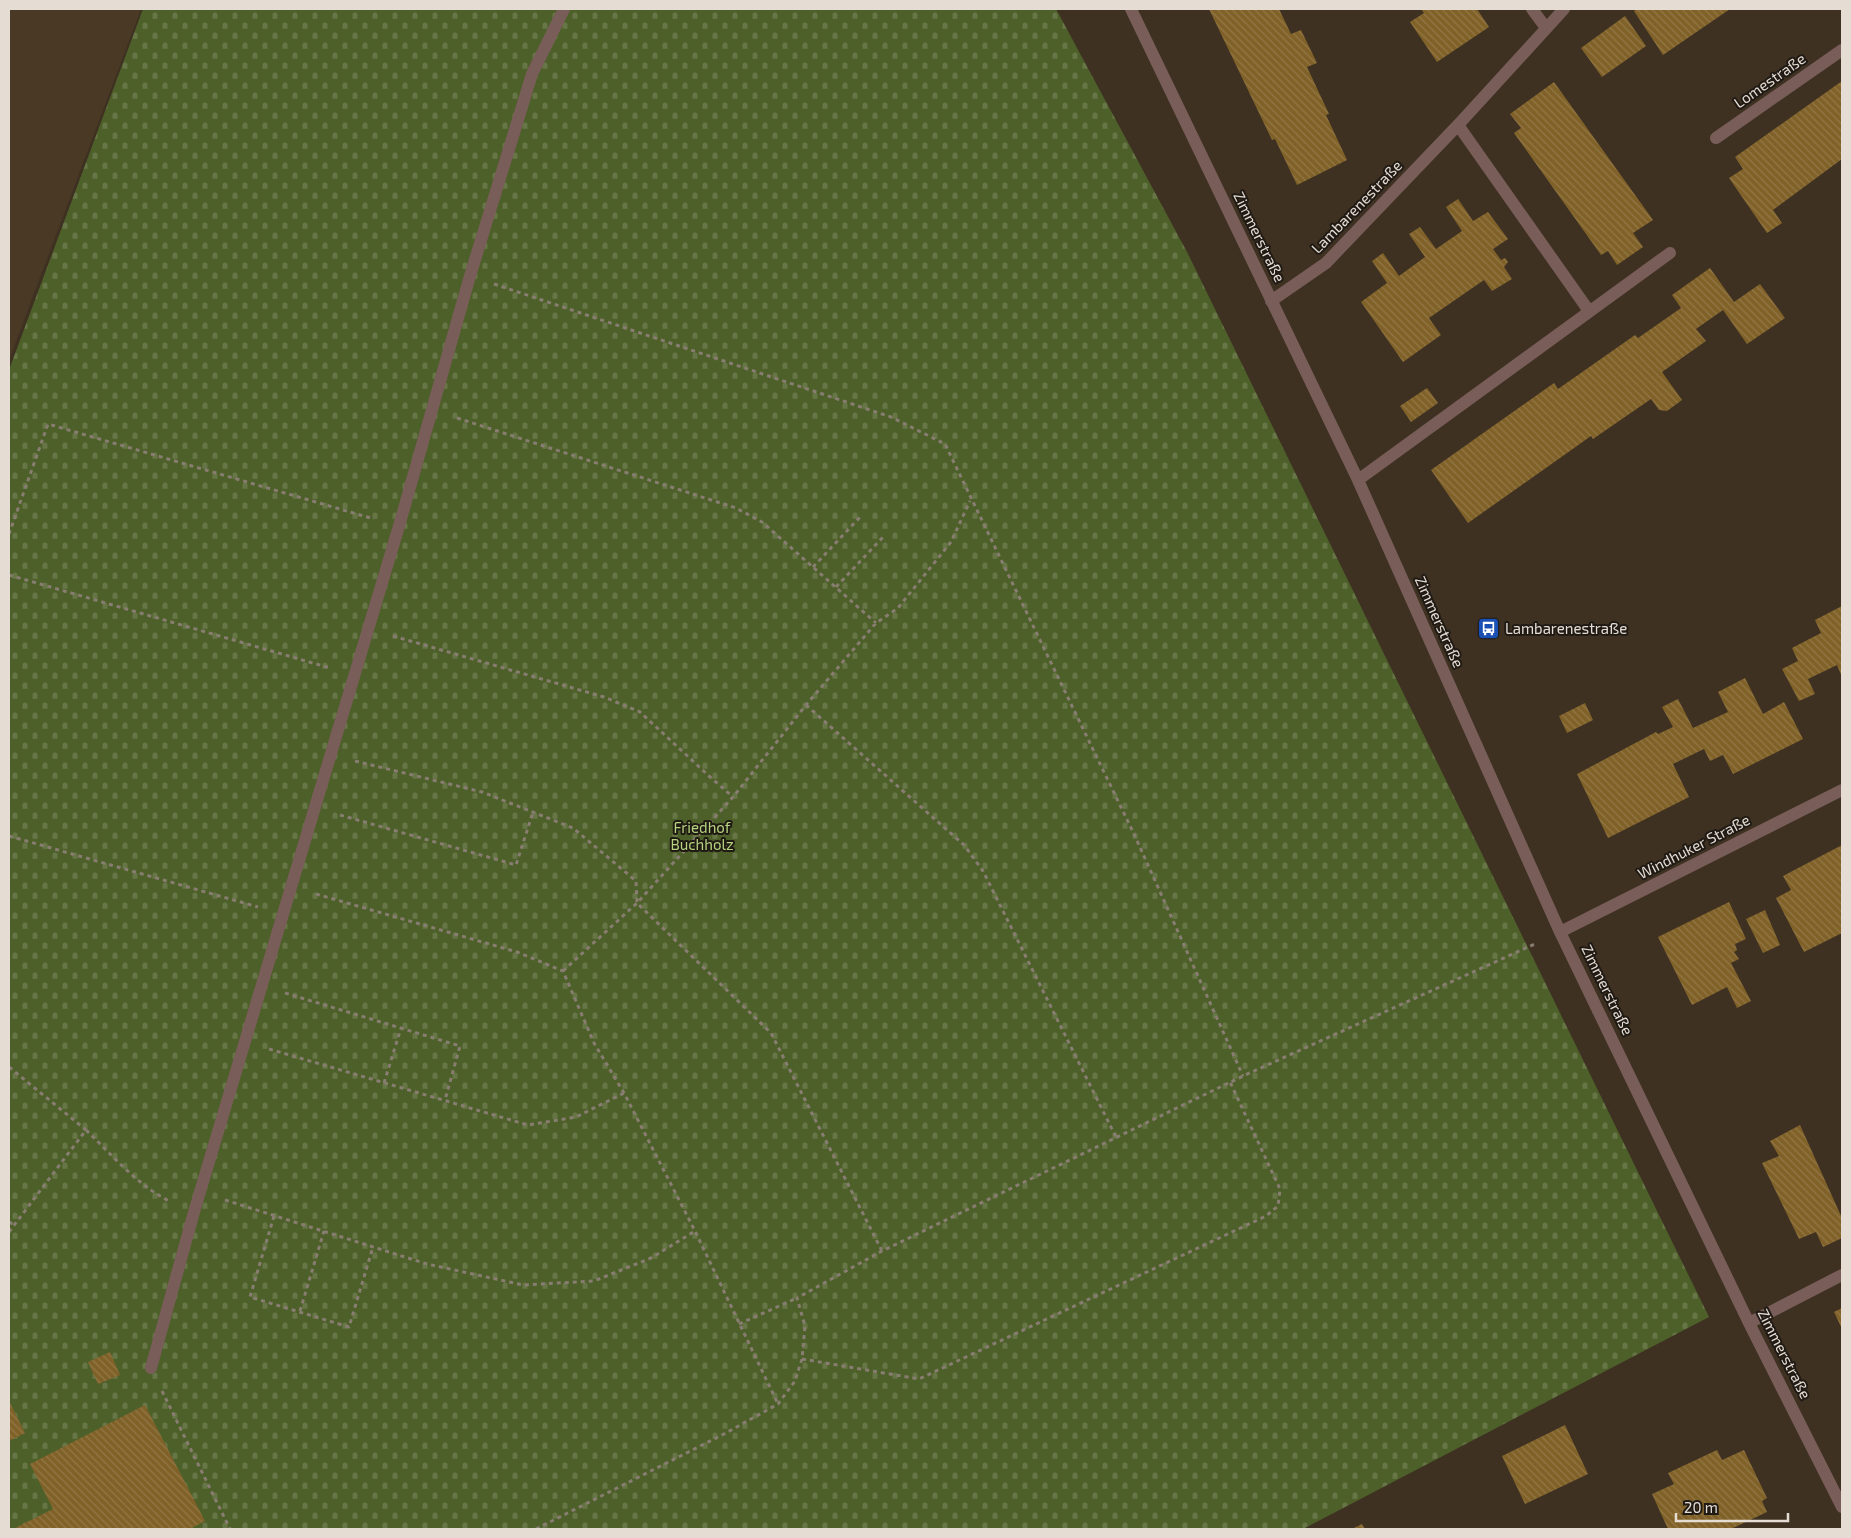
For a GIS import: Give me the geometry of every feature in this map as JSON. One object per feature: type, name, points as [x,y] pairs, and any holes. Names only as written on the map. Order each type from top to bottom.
[{"type":"street","points":[[151,1368],[194,1212],[399,526],[470,276],[532,74],[564,9]]},
{"type":"street","name":"Zimmerstraße","points":[[1131,9],[1358,480],[1560,932],[1749,1323],[1842,1508]]},
{"type":"street","points":[[1532,9],[1546,28]]},
{"type":"street","name":"Lambarenestraße","points":[[1271,301],[1326,263],[1458,126],[1564,9]]},
{"type":"street","name":"Lomestraße","points":[[1716,138],[1842,50]]},
{"type":"street","points":[[1458,126],[1588,311]]},
{"type":"street","points":[[1358,480],[1670,253]]},
{"type":"street","name":"Windhuker Straße","points":[[1560,932],[1842,790]]},
{"type":"street","points":[[1749,1323],[1842,1275]]},
{"type":"path","points":[[470,276],[891,417],[944,444],[1134,834],[1243,1076]]},
{"type":"path","points":[[432,410],[736,508],[762,522],[876,623]]},
{"type":"path","points":[[9,534],[48,424],[399,526]]},
{"type":"path","points":[[563,971],[637,903],[733,797],[806,705],[876,623],[898,608],[951,542],[971,500]]},
{"type":"path","points":[[813,567],[861,516]]},
{"type":"path","points":[[836,587],[884,536]]},
{"type":"path","points":[[9,575],[354,676]]},
{"type":"path","points":[[368,629],[604,697],[640,712],[733,797]]},
{"type":"path","points":[[806,705],[964,845],[983,872],[1116,1137]]},
{"type":"path","points":[[330,755],[482,792],[573,828],[636,881],[637,903],[771,1033],[882,1251]]},
{"type":"path","points":[[315,808],[516,865],[533,812]]},
{"type":"path","points":[[9,836],[283,914]]},
{"type":"path","points":[[291,887],[517,952],[563,971],[594,1043],[624,1093],[695,1231],[778,1404]]},
{"type":"path","points":[[740,1324],[797,1298],[882,1251],[1230,1082],[1560,932]]},
{"type":"path","points":[[261,986],[460,1046],[445,1100]]},
{"type":"path","points":[[384,1083],[401,1028]]},
{"type":"path","points":[[245,1042],[528,1125],[576,1117],[624,1093]]},
{"type":"path","points":[[9,1067],[86,1130],[130,1172],[159,1196],[194,1212]]},
{"type":"path","points":[[802,1359],[919,1379],[1266,1216],[1278,1206],[1280,1189],[1230,1082]]},
{"type":"path","points":[[9,1232],[86,1130]]},
{"type":"path","points":[[200,1192],[427,1264],[523,1285],[594,1281],[651,1258],[695,1231]]},
{"type":"path","points":[[274,1216],[250,1297],[349,1326],[373,1247]]},
{"type":"path","points":[[9,1222],[14,1225]]},
{"type":"path","points":[[300,1312],[324,1231]]},
{"type":"path","points":[[536,1529],[724,1434],[778,1404],[795,1381],[802,1359],[805,1326],[797,1298]]},
{"type":"path","points":[[151,1368],[230,1529]]},
{"type":"shaded area","points":[[9,9],[141,9],[9,360]]},
{"type":"green space","name":"Friedhof Buchholz","points":[[143,9],[1056,9],[1187,252],[1709,1317],[1303,1529],[9,1529],[9,370]]},
{"type":"building","points":[[1209,9],[1279,9],[1291,34],[1301,30],[1317,63],[1307,67],[1329,114],[1326,115],[1347,160],[1297,185],[1275,139],[1272,140]]},
{"type":"building","points":[[1421,9],[1477,9],[1489,27],[1437,62],[1410,22],[1424,13]]},
{"type":"building","points":[[1636,9],[1730,9],[1663,55],[1634,11]]},
{"type":"building","points":[[1625,16],[1646,46],[1602,77],[1581,48]]},
{"type":"building","points":[[1842,81],[1842,159],[1773,210],[1782,223],[1767,233],[1729,178],[1743,169],[1735,157]]},
{"type":"building","points":[[1554,82],[1653,220],[1633,233],[1643,247],[1617,265],[1608,251],[1601,255],[1514,133],[1521,128],[1510,114]]},
{"type":"building","points":[[1458,199],[1473,221],[1488,212],[1508,239],[1493,249],[1501,260],[1505,258],[1508,262],[1504,267],[1512,279],[1492,291],[1484,280],[1429,318],[1441,335],[1403,362],[1361,302],[1387,283],[1372,261],[1383,253],[1399,276],[1425,257],[1409,234],[1420,227],[1436,249],[1462,231],[1446,207]]},
{"type":"building","points":[[1710,268],[1734,302],[1760,284],[1785,318],[1747,344],[1723,310],[1696,329],[1706,341],[1662,372],[1682,400],[1667,411],[1659,410],[1651,399],[1593,439],[1591,436],[1468,523],[1431,470],[1554,383],[1558,389],[1635,335],[1638,338],[1681,308],[1672,295]]},
{"type":"building","points":[[1427,388],[1438,403],[1411,422],[1400,406]]},
{"type":"building","points":[[1842,606],[1842,677],[1837,665],[1808,679],[1815,694],[1799,701],[1782,669],[1798,661],[1792,648],[1821,633],[1815,620]]},
{"type":"building","points":[[1745,678],[1763,714],[1784,702],[1803,739],[1733,774],[1723,755],[1710,761],[1704,749],[1673,764],[1689,797],[1608,838],[1577,774],[1656,732],[1658,734],[1673,727],[1662,707],[1678,699],[1693,728],[1728,712],[1718,692]]},
{"type":"building","points":[[1585,703],[1593,720],[1567,733],[1559,716]]},
{"type":"building","points":[[1842,845],[1842,933],[1804,952],[1776,898],[1791,890],[1783,876]]},
{"type":"building","points":[[1729,902],[1746,939],[1735,944],[1737,950],[1734,952],[1739,959],[1731,963],[1751,1001],[1737,1008],[1727,987],[1692,1005],[1658,937]]},
{"type":"building","points":[[1765,910],[1780,945],[1763,953],[1746,919]]},
{"type":"building","points":[[1800,1125],[1842,1218],[1842,1238],[1823,1247],[1816,1232],[1799,1239],[1762,1163],[1779,1156],[1770,1141]]},
{"type":"building","points":[[1842,1308],[1842,1329],[1834,1312]]},
{"type":"building","points":[[110,1352],[120,1375],[98,1384],[88,1362]]},
{"type":"building","points":[[9,1401],[25,1433],[9,1441]]},
{"type":"building","points":[[145,1405],[205,1521],[190,1529],[13,1529],[53,1509],[30,1464]]},
{"type":"building","points":[[1565,1425],[1588,1474],[1525,1504],[1502,1456]]},
{"type":"building","points":[[1717,1450],[1722,1460],[1744,1450],[1767,1498],[1762,1501],[1767,1512],[1731,1529],[1668,1529],[1652,1494],[1674,1484],[1668,1473]]},
{"type":"building","points":[[1362,1524],[1365,1529],[1352,1529]]},
{"type":"place","name":"Lambarenestraße","points":[[1489,629]]}]
